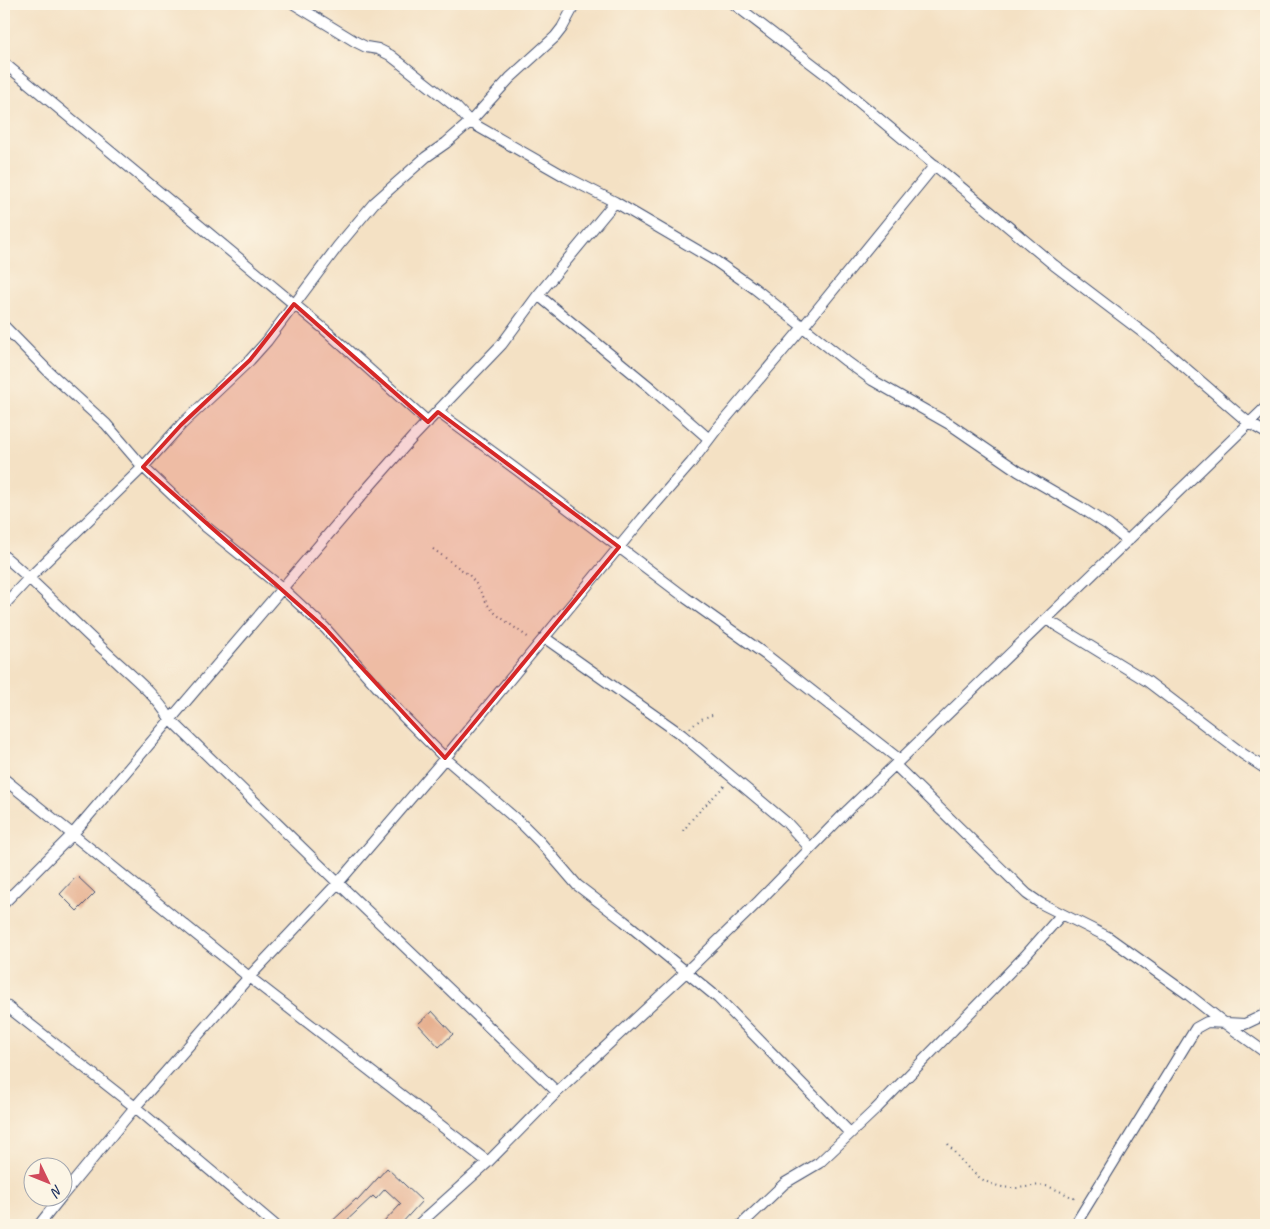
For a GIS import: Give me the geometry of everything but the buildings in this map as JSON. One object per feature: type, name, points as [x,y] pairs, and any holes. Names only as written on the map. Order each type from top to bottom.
[{"type":"street","points":[[294,4],[356,42],[390,55],[456,107],[470,122],[714,260],[754,288],[872,380],[951,425],[1018,471],[1080,507],[1128,541]]},
{"type":"street","points":[[4,605],[30,577],[143,467],[181,425],[250,360],[267,341],[338,246],[374,203],[419,162],[446,143],[470,122],[510,78],[555,37],[575,4]]},
{"type":"street","points":[[734,4],[828,76],[1054,265],[1154,341],[1249,423],[1266,433]]},
{"type":"street","points":[[4,63],[294,304],[428,422]]},
{"type":"street","points":[[72,1184],[135,1107],[249,977],[338,883],[445,758],[691,463],[935,165]]},
{"type":"street","points":[[4,903],[72,835],[380,475],[502,344],[538,295],[614,202]]},
{"type":"street","points":[[538,295],[651,388],[709,439]]},
{"type":"street","points":[[4,326],[49,372],[106,424],[143,467],[205,526],[282,588],[325,628],[403,716],[445,758],[524,826],[577,885],[687,971],[732,1011],[850,1133]]},
{"type":"street","points":[[418,1225],[488,1162],[557,1092],[687,971],[898,762],[1266,407]]},
{"type":"street","points":[[438,412],[686,598],[766,655],[898,762],[1028,894],[1040,903],[1108,937],[1266,1053]]},
{"type":"street","points":[[4,556],[30,577],[89,636],[158,700],[170,719],[557,1092]]},
{"type":"street","points":[[1046,619],[1147,681],[1266,770]]},
{"type":"street","points":[[542,642],[682,735],[786,823],[810,848]]},
{"type":"street","points":[[4,780],[249,977],[488,1162]]},
{"type":"street","points":[[741,1225],[785,1183],[819,1163],[850,1133],[1001,981],[1062,914]]},
{"type":"street","points":[[4,1004],[135,1107],[274,1225]]},
{"type":"street","points":[[1075,1225],[1196,1028],[1207,1022],[1245,1024],[1266,1014]]},
{"type":"street","points":[[39,1225],[54,1206]]},
{"type":"path","points":[[433,549],[469,575],[496,614],[542,642]]},
{"type":"path","points":[[682,735],[701,719],[712,715]]},
{"type":"path","points":[[683,831],[706,804],[734,779]]},
{"type":"path","points":[[948,1144],[969,1170],[986,1181],[1016,1188],[1031,1185],[1045,1186],[1087,1205]]},
{"type":"highlighted area","points":[[294,304],[428,422],[438,412],[619,547],[445,758],[325,628],[143,467],[181,425],[250,360]]}]
